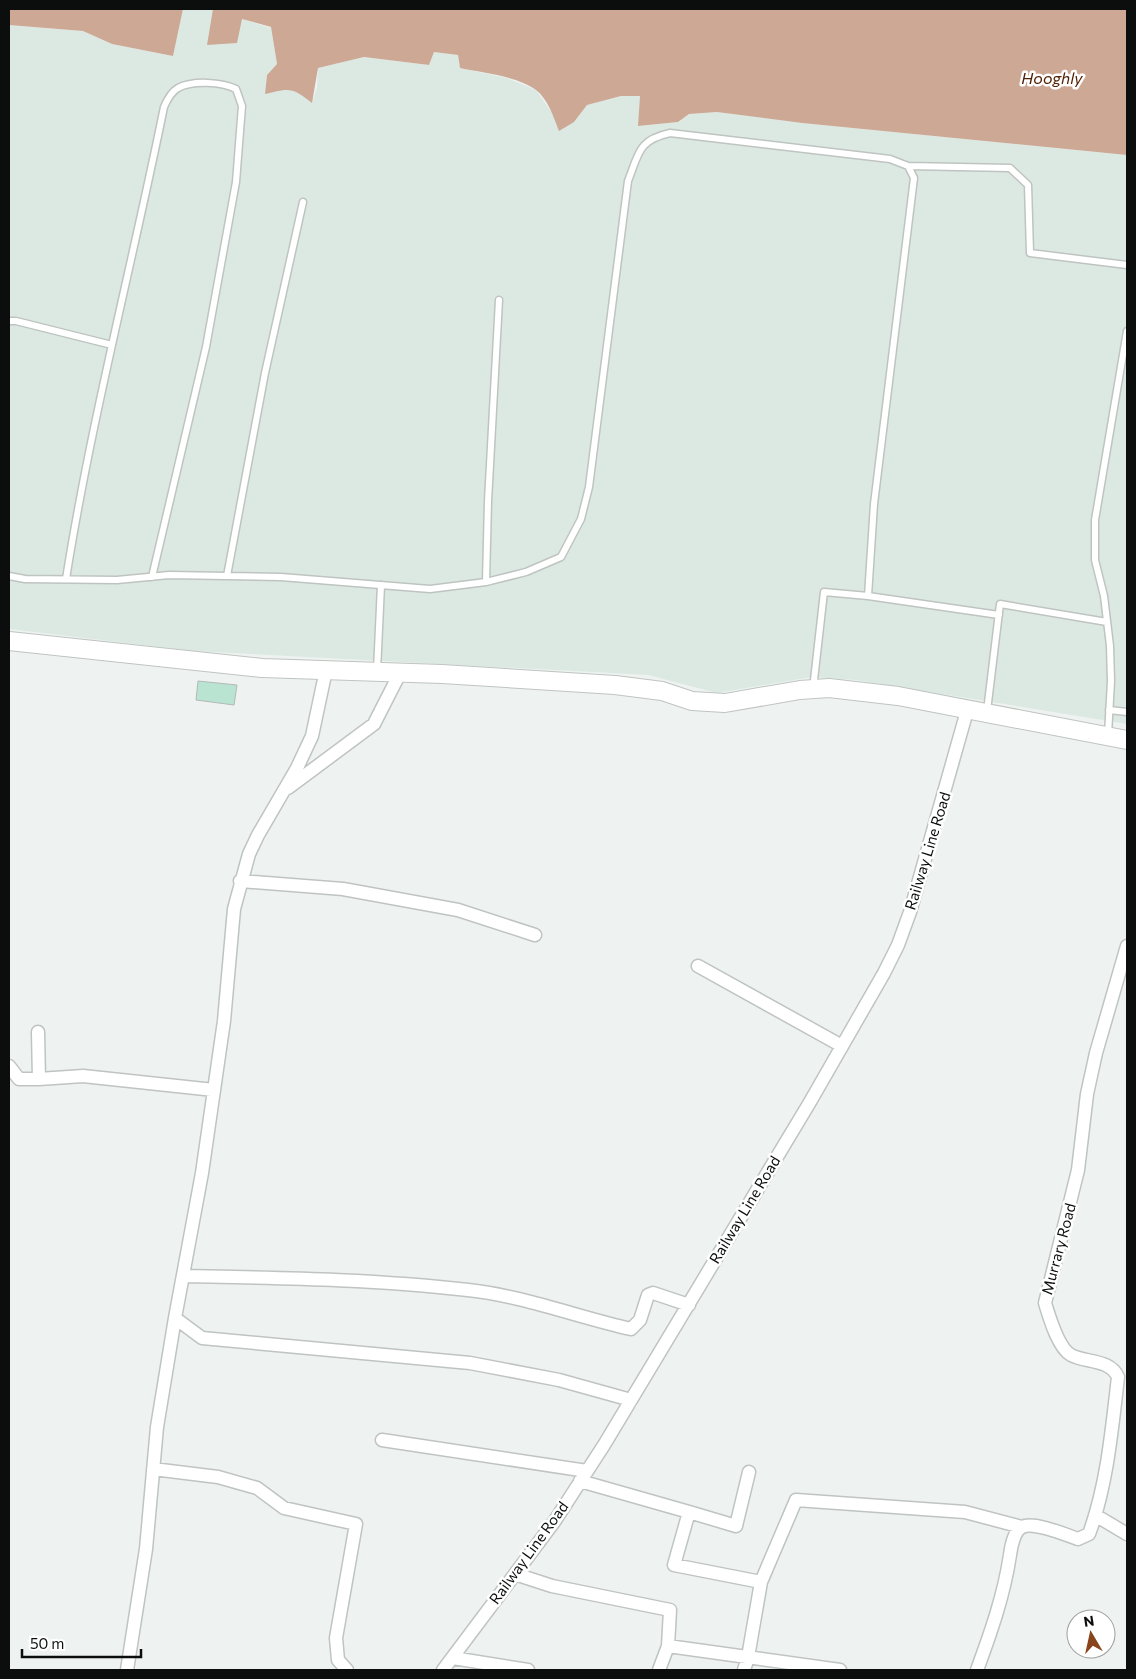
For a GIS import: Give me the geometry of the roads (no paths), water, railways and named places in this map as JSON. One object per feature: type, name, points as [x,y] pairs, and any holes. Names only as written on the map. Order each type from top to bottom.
[{"type":"street","points":[[9,641],[262,668],[400,673],[615,685],[662,691],[692,701],[725,703],[829,688],[898,696],[967,711],[1127,740]]},
{"type":"street","points":[[128,1670],[146,1549],[157,1427],[184,1276],[224,1021],[234,909],[240,881],[258,835],[297,768],[312,736],[326,670]]},
{"type":"street","points":[[281,793],[374,724],[400,673]]},
{"type":"street","name":"Railway Line Road","points":[[443,1670],[554,1522],[584,1476],[689,1305],[842,1046],[898,945],[926,864],[967,711]]},
{"type":"street","points":[[240,881],[344,889],[458,910],[535,935]]},
{"type":"street","name":"Murrary Road","points":[[761,1582],[796,1500],[965,1512],[1022,1527],[1030,1526],[1051,1530],[1078,1539],[1088,1534],[1095,1515],[1112,1429],[1118,1377],[1111,1367],[1070,1354],[1064,1349],[1050,1322],[1044,1303],[1078,1170],[1088,1094],[1096,1053],[1122,980],[1127,946]]},
{"type":"street","points":[[698,966],[842,1046]]},
{"type":"street","points":[[38,1032],[39,1079]]},
{"type":"street","points":[[9,1066],[18,1079],[83,1076],[214,1090]]},
{"type":"street","points":[[184,1276],[319,1280],[469,1290],[516,1299],[631,1329],[640,1320],[648,1295],[653,1293],[689,1305]]},
{"type":"street","points":[[175,1318],[202,1338],[470,1363],[558,1380],[631,1400]]},
{"type":"street","points":[[382,1440],[584,1476],[736,1526],[749,1472]]},
{"type":"street","points":[[153,1468],[218,1477],[238,1482],[256,1488],[284,1508],[356,1524],[336,1638],[338,1660],[347,1670]]},
{"type":"street","points":[[689,1512],[674,1565],[761,1582],[744,1670]]},
{"type":"street","points":[[1095,1515],[1127,1534]]},
{"type":"street","points":[[978,1670],[1006,1586],[1010,1550],[1017,1533],[1022,1527]]},
{"type":"street","points":[[515,1574],[560,1588],[670,1610],[668,1646],[659,1670]]},
{"type":"street","points":[[668,1646],[840,1670]]},
{"type":"street","points":[[453,1658],[528,1670]]},
{"type":"lane","points":[[66,579],[112,345],[164,107],[173,93],[183,87],[196,84],[229,85],[236,89],[242,106],[236,182],[206,347],[152,577]]},
{"type":"lane","points":[[9,576],[25,579],[118,580],[152,577],[281,577],[430,589],[486,582],[526,572],[561,557],[581,519],[588,487],[628,181],[644,143],[653,137],[670,133],[890,159],[908,166],[1010,168],[1028,185],[1030,253],[1127,264]]},
{"type":"lane","points":[[868,596],[874,504],[914,178],[908,166]]},
{"type":"lane","points":[[227,576],[265,373],[303,202]]},
{"type":"lane","points":[[486,582],[488,501],[499,300]]},
{"type":"lane","points":[[9,321],[112,345]]},
{"type":"lane","points":[[1108,737],[1111,681],[1104,596],[1095,560],[1095,520],[1127,331]]},
{"type":"lane","points":[[377,672],[381,585]]},
{"type":"lane","points":[[813,689],[824,592],[868,596],[999,615]]},
{"type":"lane","points":[[986,714],[1000,604],[1107,622]]},
{"type":"lane","points":[[1110,710],[1127,712]]},
{"type":"water","points":[[9,9],[183,9],[173,56],[112,44],[83,31],[9,25]]},
{"type":"water","name":"Hooghly","points":[[213,9],[1127,9],[1127,155],[802,123],[717,112],[689,114],[678,122],[638,126],[640,96],[621,96],[587,105],[574,122],[559,131],[547,104],[536,90],[510,78],[460,68],[458,55],[434,52],[429,65],[364,57],[318,68],[312,103],[300,94],[290,90],[265,94],[267,75],[277,64],[271,27],[242,19],[237,43],[207,45]]}]
